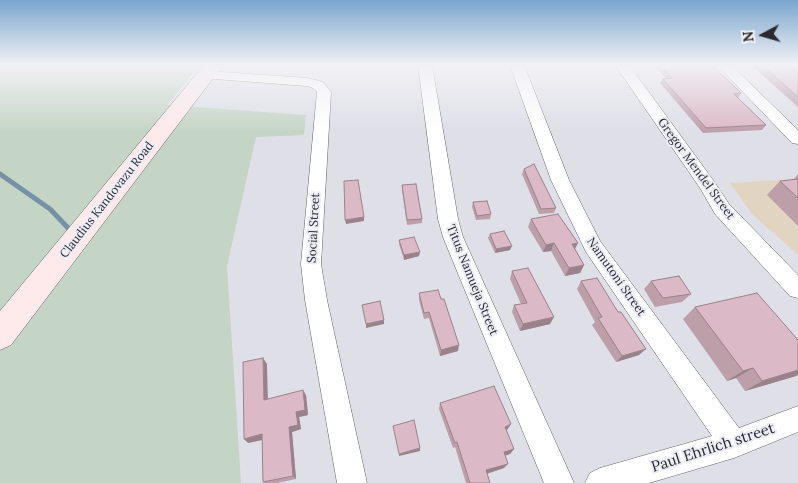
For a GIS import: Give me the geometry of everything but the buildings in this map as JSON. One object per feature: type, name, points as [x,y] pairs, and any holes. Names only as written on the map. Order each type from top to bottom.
[{"type":"street","name":"Claudius Kandovazu Road","points":[[0,335],[196,88]]},
{"type":"street","name":"Social Street","points":[[320,88],[324,92],[311,264],[316,300],[352,483]]},
{"type":"street","name":"Titus Namueja Street","points":[[427,88],[446,210],[453,237],[559,483]]},
{"type":"street","name":"Namutoni Street","points":[[525,88],[560,180],[593,246],[734,444]]},
{"type":"street","name":"Gregor Mendel Street","points":[[638,88],[707,184],[722,209],[798,289]]},
{"type":"street","points":[[747,88],[798,139]]},
{"type":"street","name":"Paul Ehrlich street","points":[[600,483],[734,444],[798,419]]},
{"type":"shaded area","points":[[798,179],[798,255],[752,214],[730,183]]},
{"type":"green space","points":[[0,88],[181,88],[167,105],[306,115],[304,135],[256,137],[227,266],[241,483],[0,483]]},
{"type":"waterway","points":[[0,174],[50,209],[71,231]]}]
